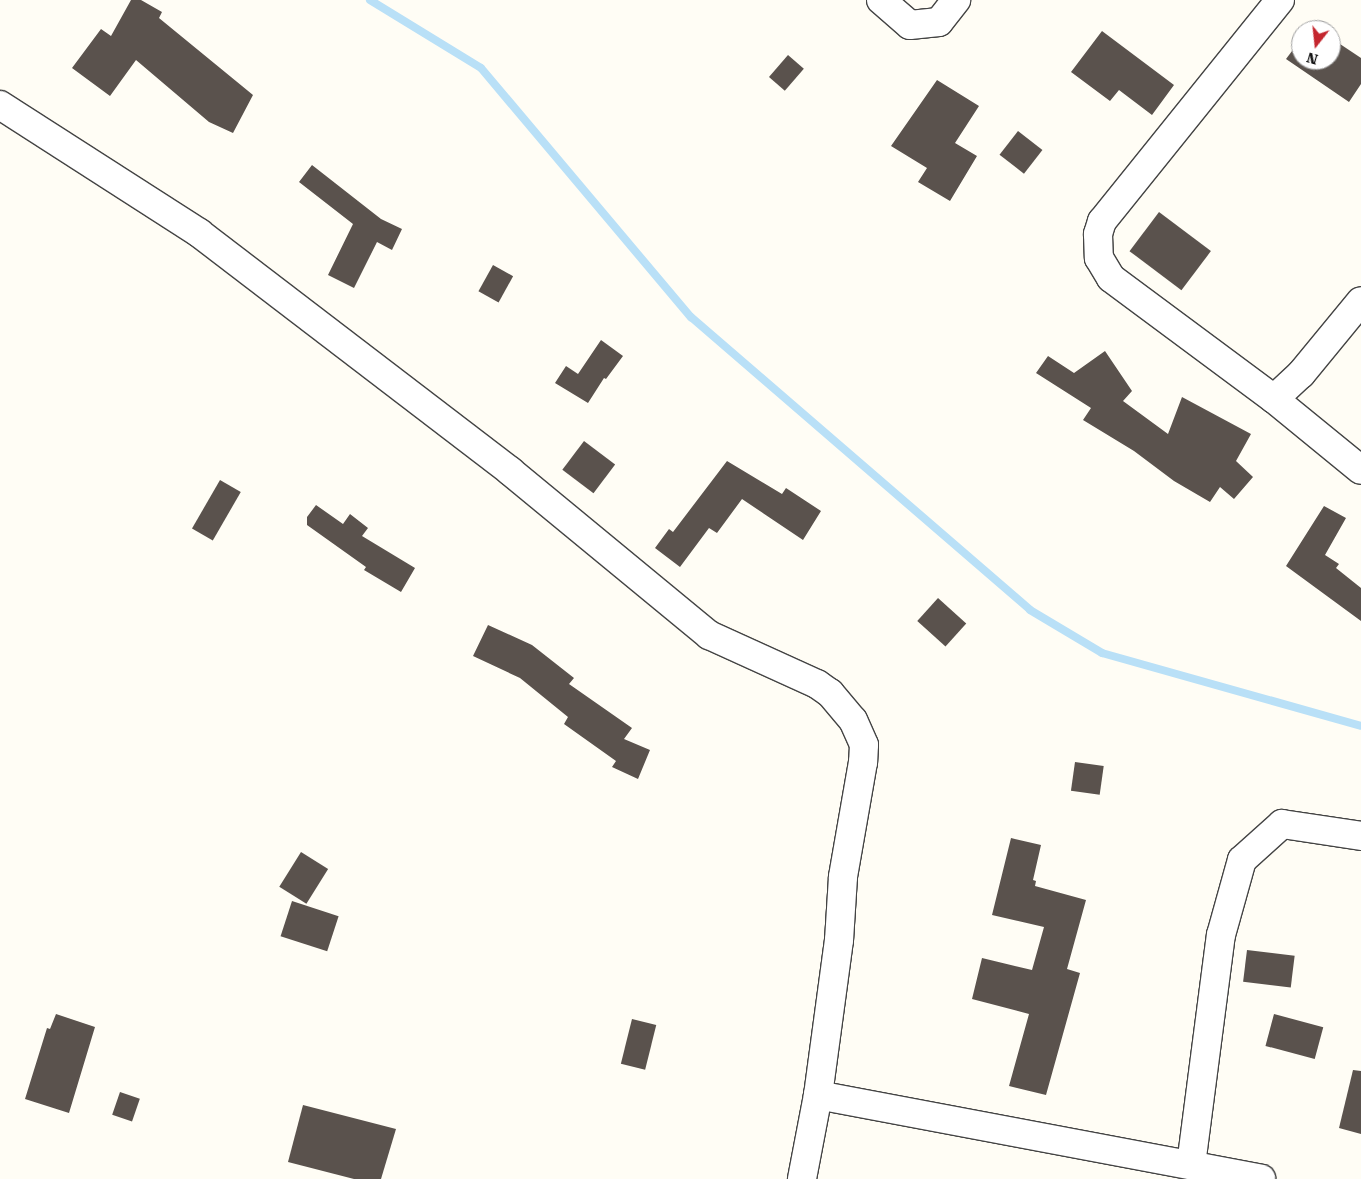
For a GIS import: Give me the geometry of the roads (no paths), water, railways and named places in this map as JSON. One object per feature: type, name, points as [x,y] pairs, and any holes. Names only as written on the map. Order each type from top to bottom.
[{"type":"street","points":[[881,0],[910,24],[939,22],[956,0]]},
{"type":"street","points":[[1280,0],[1102,221],[1098,237],[1100,258],[1111,278],[1274,399],[1361,470]]},
{"type":"street","points":[[0,105],[199,233],[510,471],[709,635],[817,684],[842,707],[859,731],[863,762],[843,877],[839,940],[818,1095],[802,1179]]},
{"type":"street","points":[[1274,399],[1301,374],[1361,300]]},
{"type":"street","points":[[1191,1165],[1221,935],[1242,860],[1282,824],[1361,836]]},
{"type":"street","points":[[818,1095],[1262,1179]]},
{"type":"waterway","points":[[370,0],[481,68],[691,317],[1030,610],[1102,653],[1361,726]]}]
